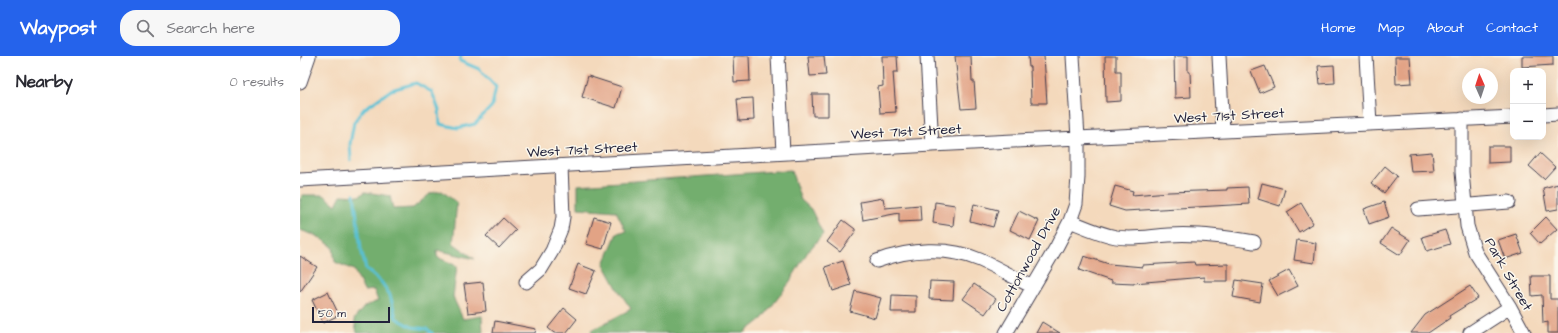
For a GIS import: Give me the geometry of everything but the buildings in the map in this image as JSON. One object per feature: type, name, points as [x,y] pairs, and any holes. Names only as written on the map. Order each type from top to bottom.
[{"type":"street","points":[[300,82],[309,56]]},
{"type":"street","points":[[778,56],[783,153]]},
{"type":"street","points":[[927,56],[932,145]]},
{"type":"street","name":"Cottonwood Drive","points":[[1006,333],[1057,246],[1070,221],[1076,204],[1078,138],[1073,56]]},
{"type":"street","points":[[1219,56],[1223,131]]},
{"type":"street","points":[[1366,56],[1370,123]]},
{"type":"street","points":[[1546,115],[1558,114]]},
{"type":"street","name":"West 71st Street","points":[[300,180],[932,145],[1510,117]]},
{"type":"street","name":"Park Street","points":[[1462,119],[1462,172],[1467,226],[1475,252],[1510,307],[1524,333]]},
{"type":"street","points":[[526,282],[541,269],[552,251],[561,229],[563,203],[561,166]]},
{"type":"street","points":[[1418,209],[1509,202]]},
{"type":"street","points":[[1070,221],[1115,237],[1135,239],[1169,235],[1222,236],[1254,242]]},
{"type":"street","points":[[877,261],[894,255],[919,251],[942,251],[962,254],[980,260],[1033,287]]},
{"type":"street","points":[[1470,333],[1510,307]]},
{"type":"green space","points":[[791,170],[801,200],[811,209],[823,234],[807,253],[787,286],[762,319],[744,333],[592,333],[592,330],[631,309],[617,288],[604,264],[617,233],[626,231],[616,211],[578,208],[578,185]]},
{"type":"green space","points":[[442,191],[457,203],[453,243],[475,259],[437,250],[437,257],[457,266],[453,297],[463,319],[482,316],[483,333],[357,333],[354,319],[365,306],[378,301],[374,290],[364,291],[354,270],[335,262],[333,247],[317,236],[300,230],[300,203],[302,195],[324,195],[336,205],[341,195],[359,196],[365,192],[390,196],[393,209],[413,208],[431,193]]},
{"type":"waterway","points":[[351,160],[350,144],[354,122],[364,109],[391,90],[416,83],[432,92],[439,110],[440,124],[458,128],[475,124],[492,106],[496,87],[479,69],[460,61],[461,56]]},
{"type":"waterway","points":[[354,194],[361,249],[366,269],[382,283],[390,295],[396,318],[412,327],[427,329],[432,333]]}]
